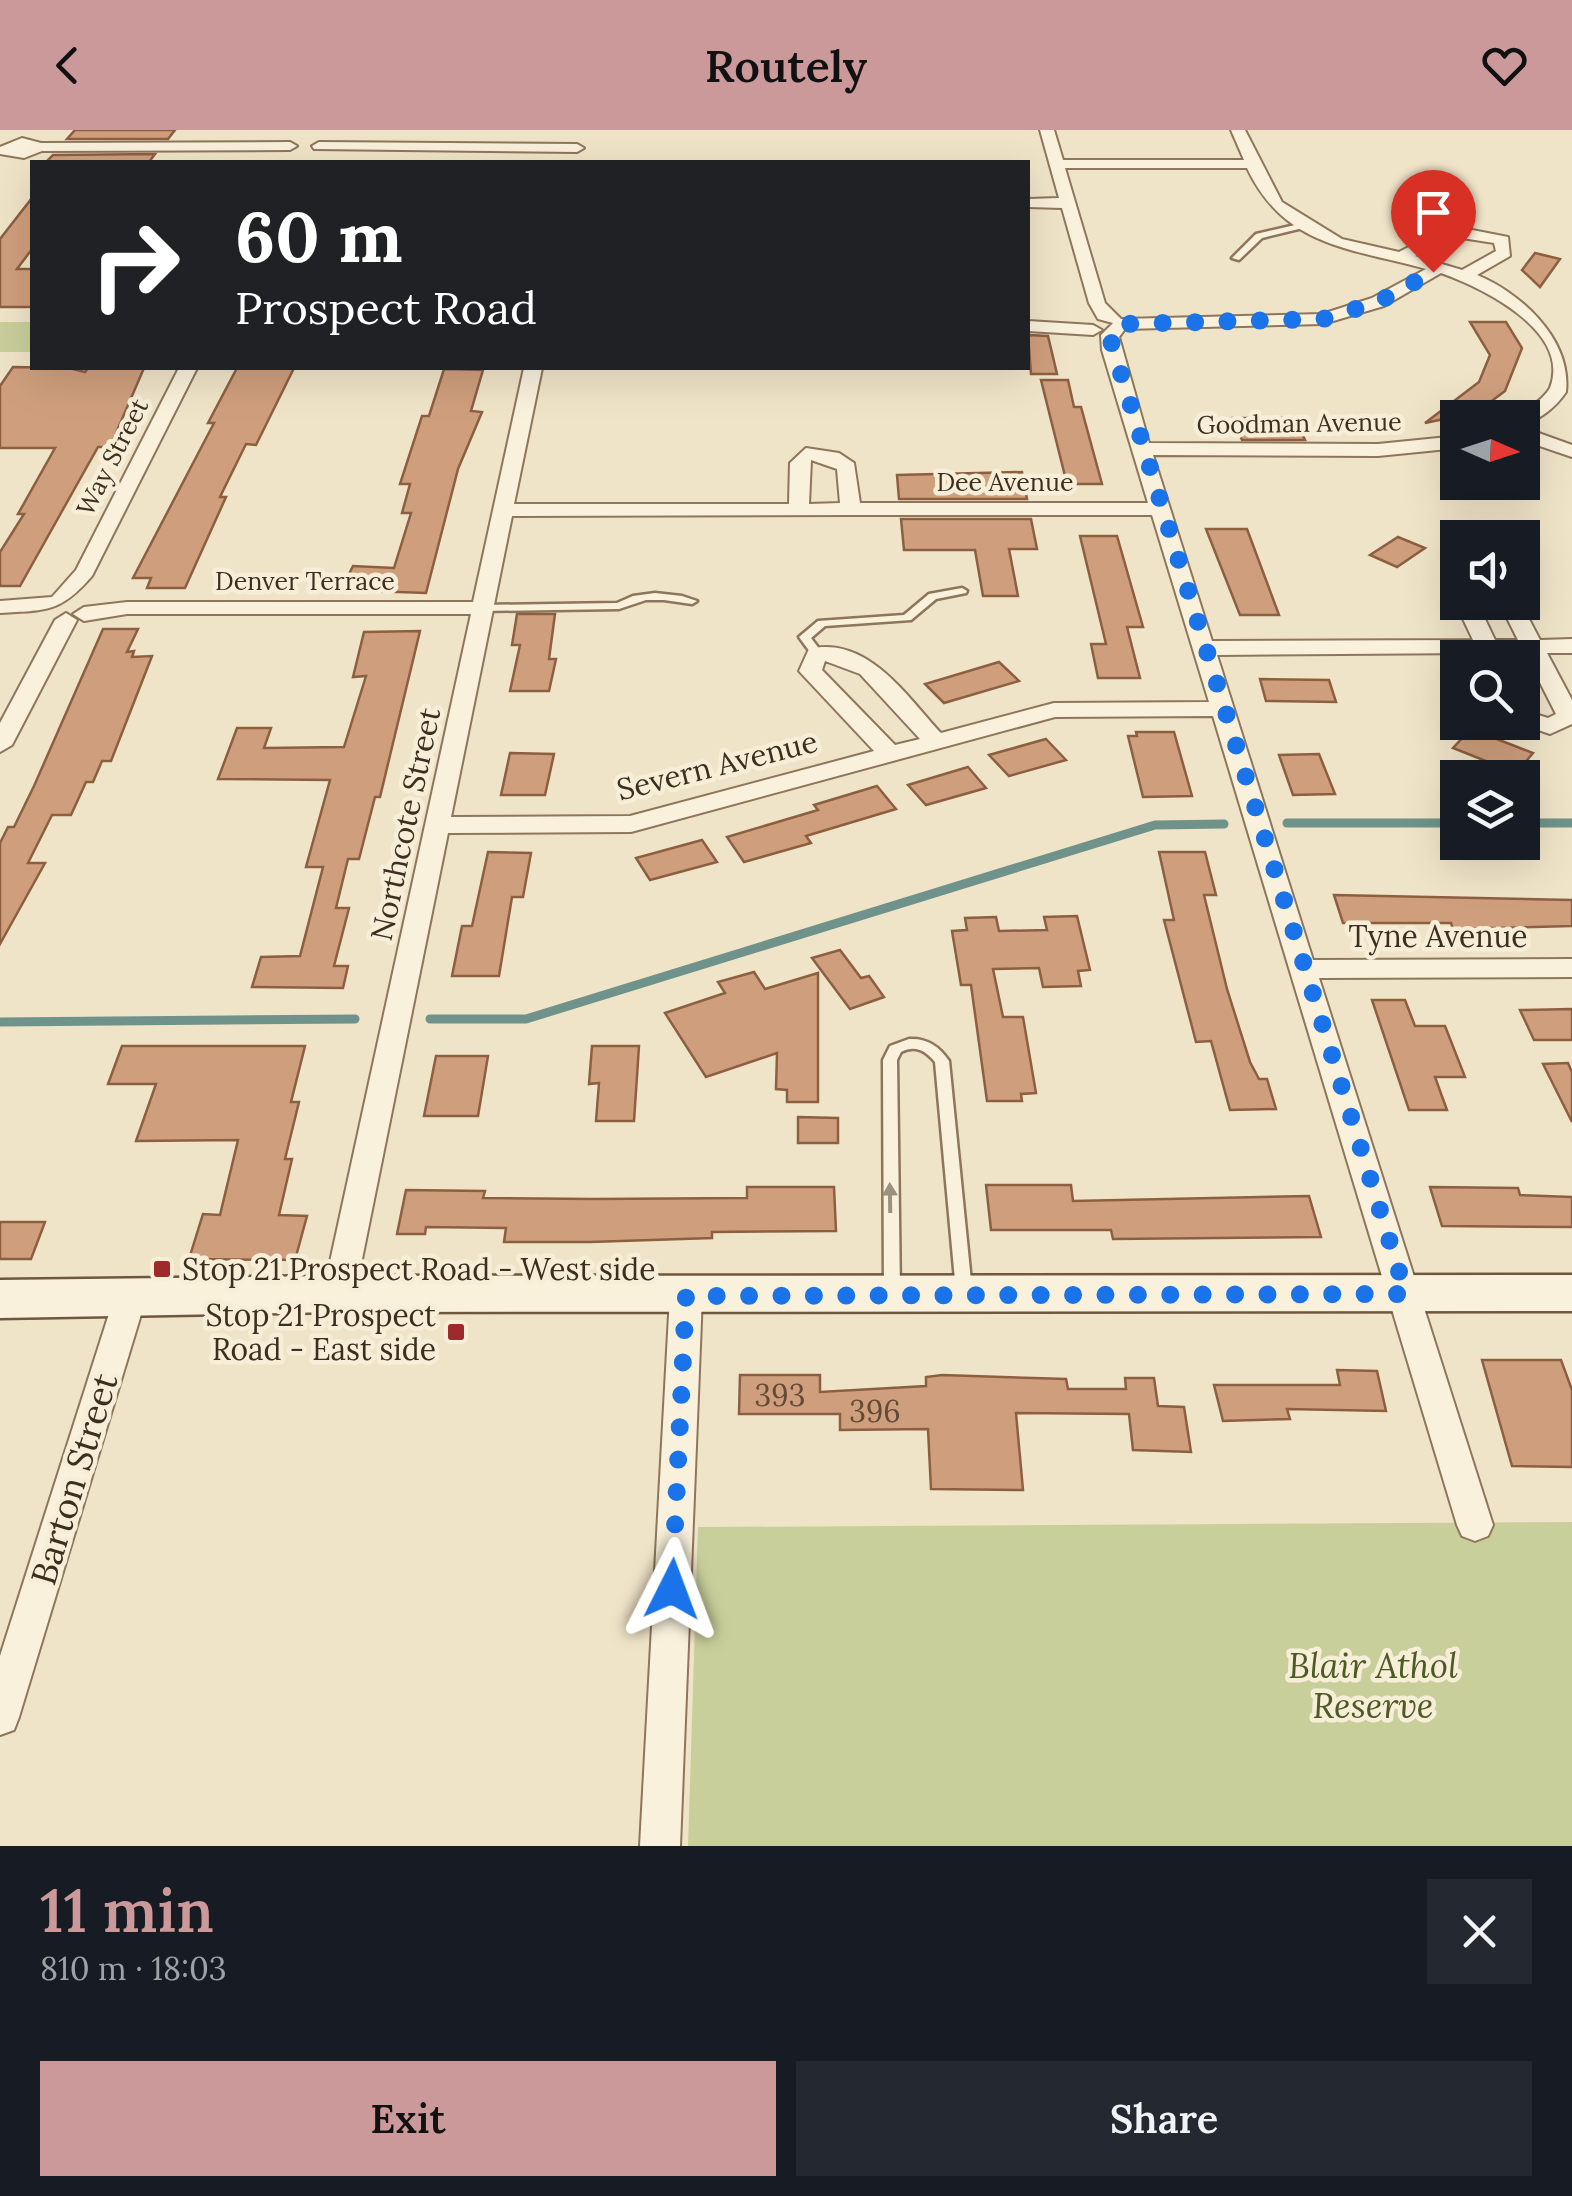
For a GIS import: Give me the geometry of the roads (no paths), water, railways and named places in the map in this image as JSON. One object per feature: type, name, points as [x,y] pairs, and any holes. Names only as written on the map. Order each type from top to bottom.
[{"type":"main road","points":[[0,1299],[339,1294],[1572,1293]]},
{"type":"street","points":[[1047,130],[1141,449],[1475,1525]]},
{"type":"street","points":[[1238,130],[1277,205],[1336,242],[1463,276],[1524,305],[1556,332],[1570,362],[1566,388],[1540,411]]},
{"type":"street","points":[[20,145],[578,148]]},
{"type":"street","points":[[1058,164],[1254,164]]},
{"type":"street","points":[[1030,203],[1070,203]]},
{"type":"street","points":[[1402,257],[1446,233],[1483,232],[1502,240],[1504,253],[1463,276]]},
{"type":"street","points":[[1030,326],[1323,319],[1378,302],[1439,268]]},
{"type":"street","name":"Way Street","points":[[0,744],[187,370]]},
{"type":"street","name":"Northcote Street","points":[[339,1294],[533,370]]},
{"type":"street","points":[[1551,405],[1572,413]]},
{"type":"street","points":[[1540,440],[1572,452]]},
{"type":"street","name":"Goodman Avenue","points":[[1141,449],[1378,450],[1440,444]]},
{"type":"street","points":[[799,509],[800,463],[806,454],[832,457],[847,467],[850,510]]},
{"type":"street","name":"Dee Avenue","points":[[504,510],[1160,509]]},
{"type":"street","name":"Denver Terrace","points":[[0,608],[483,608]]},
{"type":"street","points":[[1540,646],[1572,646]]},
{"type":"street","points":[[1205,648],[1440,651]]},
{"type":"street","points":[[818,654],[839,651],[858,660],[934,740]]},
{"type":"street","name":"Severn Avenue","points":[[818,654],[810,671],[890,754]]},
{"type":"street","points":[[1540,661],[1569,716],[1550,727],[1540,723]]},
{"type":"street","name":"Severn Avenue","points":[[438,826],[632,824],[1054,710],[1222,709]]},
{"type":"street","name":"Tyne Avenue","points":[[1305,969],[1572,968]]},
{"type":"street","points":[[660,1846],[686,1296]]},
{"type":"street","name":"Barton Street","points":[[0,1717],[130,1298]]},
{"type":"lane","points":[[1236,258],[1259,236],[1308,224]]},
{"type":"lane","points":[[818,654],[805,637],[822,623],[907,618],[934,596],[962,591]]},
{"type":"lane","points":[[483,608],[508,611],[619,606],[633,598],[662,595],[692,601]]},
{"type":"lane","points":[[892,1295],[890,1060],[895,1050],[913,1042],[935,1050],[942,1061],[964,1295]]},
{"type":"waterway","points":[[1287,823],[1440,823]]},
{"type":"waterway","points":[[1540,823],[1572,823]]},
{"type":"waterway","points":[[430,1019],[526,1019],[1155,825],[1224,824]]},
{"type":"waterway","points":[[0,1022],[355,1019]]},
{"type":"place","name":"Stop 21 Prospect Road - West side","points":[[162,1269]]},
{"type":"place","name":"Stop 21 Prospect Road - East side","points":[[456,1332]]},
{"type":"park label","name":"Blair Athol Reserve","points":[[1373,1685]]}]
